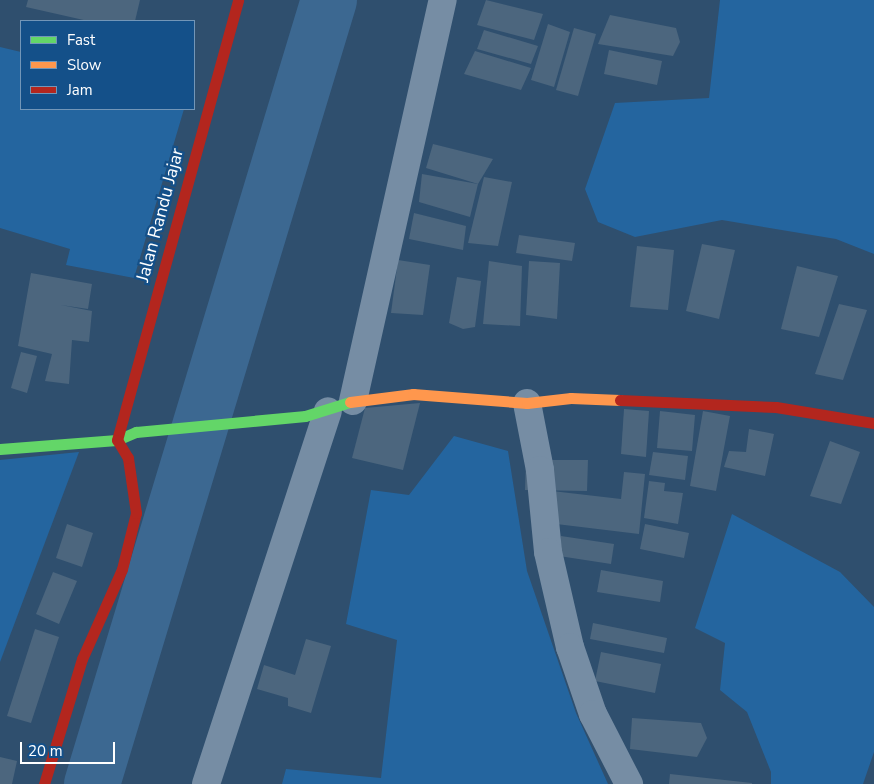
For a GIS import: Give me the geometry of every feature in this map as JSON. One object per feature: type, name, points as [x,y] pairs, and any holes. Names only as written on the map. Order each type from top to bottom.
[{"type":"street","name":"Jalan Randu Jajar","points":[[117,440],[238,0]]},
{"type":"street","points":[[353,401],[443,0]]},
{"type":"street","points":[[0,450],[117,440],[136,432],[317,414],[353,401],[413,394],[528,403],[572,398],[776,407],[874,423]]},
{"type":"street","points":[[528,403],[540,470],[548,552],[570,646],[593,714],[629,784]]},
{"type":"street","points":[[206,784],[317,414]]},
{"type":"street","points":[[44,784],[82,659],[122,569],[136,513],[128,458],[117,440]]},
{"type":"shaded area","points":[[720,0],[874,0],[874,254],[836,239],[722,220],[635,237],[598,222],[585,189],[615,103],[709,98]]},
{"type":"shaded area","points":[[0,47],[20,52],[20,110],[184,110],[134,278],[66,265],[70,249],[0,228]]},
{"type":"shaded area","points":[[454,436],[508,451],[527,571],[576,713],[608,784],[282,784],[286,769],[381,778],[397,640],[346,624],[371,490],[409,495]]},
{"type":"shaded area","points":[[79,452],[0,662],[0,460]]},
{"type":"shaded area","points":[[732,514],[840,572],[874,607],[874,752],[863,784],[771,784],[771,772],[747,712],[720,690],[725,643],[695,628]]},
{"type":"building","points":[[28,0],[140,0],[135,20],[84,20],[26,7]]},
{"type":"building","points":[[486,0],[543,14],[534,40],[477,25]]},
{"type":"building","points":[[610,15],[676,28],[680,42],[673,56],[598,44]]},
{"type":"building","points":[[548,24],[570,32],[554,87],[531,80]]},
{"type":"building","points":[[574,28],[596,34],[578,96],[556,90]]},
{"type":"building","points":[[484,30],[538,46],[531,64],[477,49]]},
{"type":"building","points":[[609,50],[662,61],[657,85],[604,74]]},
{"type":"building","points":[[475,51],[531,68],[521,90],[464,74]]},
{"type":"building","points":[[433,144],[493,159],[478,184],[426,168]]},
{"type":"building","points":[[422,174],[478,184],[470,217],[419,202]]},
{"type":"building","points":[[484,177],[512,182],[498,246],[468,243]]},
{"type":"building","points":[[414,213],[466,226],[463,250],[409,239]]},
{"type":"building","points":[[519,235],[575,243],[572,261],[516,253]]},
{"type":"building","points":[[702,244],[735,250],[719,319],[686,311]]},
{"type":"building","points":[[637,246],[674,250],[668,310],[630,307]]},
{"type":"building","points":[[398,260],[430,265],[423,315],[391,313]]},
{"type":"building","points":[[489,261],[522,266],[520,326],[483,324]]},
{"type":"building","points":[[529,261],[560,263],[557,319],[526,315]]},
{"type":"building","points":[[797,266],[838,276],[819,337],[781,329]]},
{"type":"building","points":[[31,273],[92,284],[88,309],[61,305],[92,311],[89,342],[72,340],[69,384],[45,381],[52,354],[18,346]]},
{"type":"building","points":[[457,277],[481,281],[475,327],[463,329],[449,323]]},
{"type":"building","points":[[839,304],[867,310],[843,380],[815,374]]},
{"type":"building","points":[[21,352],[37,356],[27,393],[11,388]]},
{"type":"building","points":[[420,403],[403,470],[352,458],[365,408]]},
{"type":"building","points":[[624,409],[649,411],[646,457],[621,454]]},
{"type":"building","points":[[660,411],[695,415],[692,451],[657,448]]},
{"type":"building","points":[[703,411],[730,416],[716,491],[690,486]]},
{"type":"building","points":[[749,429],[774,434],[765,476],[724,467],[729,451],[746,452]]},
{"type":"building","points":[[830,441],[860,452],[841,504],[810,496]]},
{"type":"building","points":[[653,452],[688,456],[685,480],[649,475]]},
{"type":"building","points":[[526,460],[588,460],[587,491],[525,490]]},
{"type":"building","points":[[624,472],[645,474],[639,534],[548,523],[552,491],[621,499]]},
{"type":"building","points":[[649,481],[665,483],[664,491],[683,493],[678,524],[644,518]]},
{"type":"building","points":[[67,524],[93,533],[82,567],[56,558]]},
{"type":"building","points":[[645,524],[689,533],[684,558],[640,549]]},
{"type":"building","points":[[561,536],[614,544],[611,564],[559,556]]},
{"type":"building","points":[[601,570],[663,581],[660,602],[597,592]]},
{"type":"building","points":[[53,572],[77,581],[59,624],[36,614]]},
{"type":"building","points":[[593,623],[667,638],[664,653],[590,639]]},
{"type":"building","points":[[35,629],[59,637],[31,723],[7,716]]},
{"type":"building","points":[[306,639],[331,646],[311,713],[288,706],[288,698],[257,689],[264,665],[295,675]]},
{"type":"building","points":[[601,652],[661,664],[655,693],[595,681]]},
{"type":"building","points":[[632,718],[701,723],[707,738],[697,757],[630,749]]},
{"type":"building","points":[[0,757],[17,761],[12,784],[0,784]]},
{"type":"building","points":[[670,774],[752,783],[752,784],[669,784]]},
{"type":"waterway","points":[[92,784],[329,0]]},
{"type":"traffic: fast","points":[[0,449],[117,440],[136,432],[305,416],[350,402]]},
{"type":"traffic: slow","points":[[350,402],[413,394],[527,403],[571,398],[620,400]]},
{"type":"traffic: jam","points":[[117,440],[238,0]]},
{"type":"traffic: jam","points":[[620,400],[776,407],[874,423]]},
{"type":"traffic: jam","points":[[44,784],[82,659],[122,569],[136,513],[128,458],[117,440]]}]
